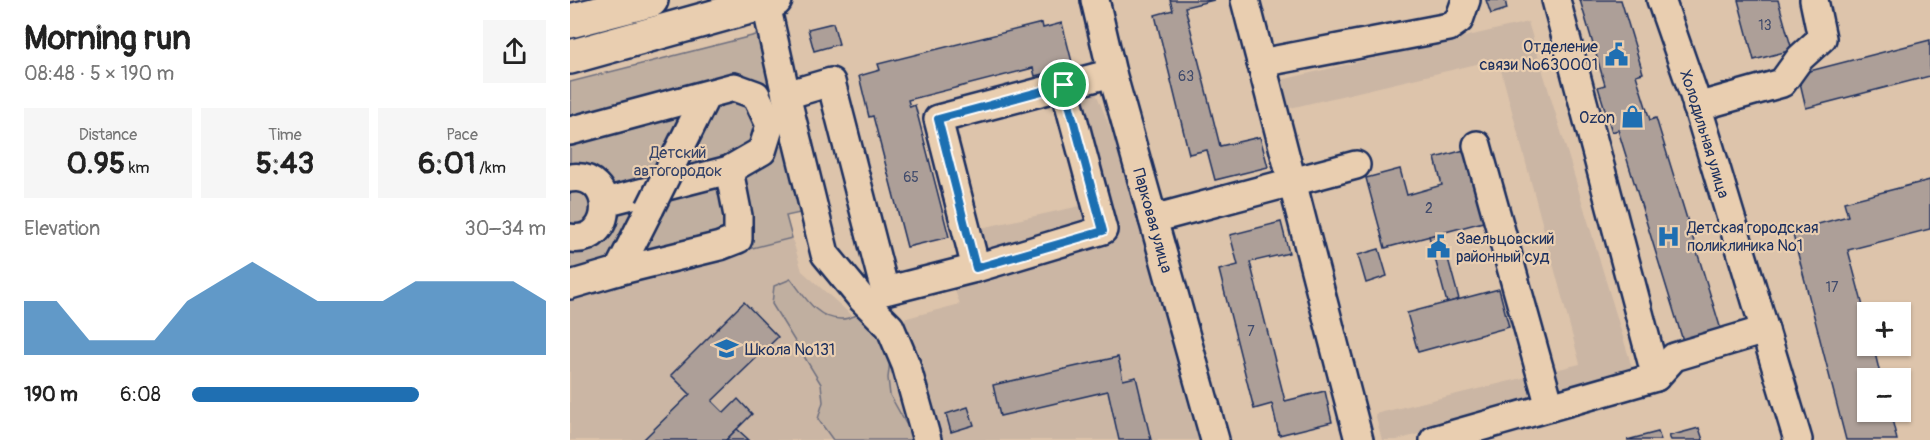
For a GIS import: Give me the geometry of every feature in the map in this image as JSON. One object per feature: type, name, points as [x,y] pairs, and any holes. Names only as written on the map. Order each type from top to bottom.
[{"type":"main road","points":[[570,21],[651,0]]},
{"type":"main road","points":[[570,57],[769,1]]},
{"type":"street","name":"Парковая улица","points":[[1095,0],[1112,73],[1215,440]]},
{"type":"street","points":[[1261,63],[1449,27],[1459,20],[1466,0]]},
{"type":"street","points":[[1556,0],[1656,377]]},
{"type":"street","name":"Холодильная улица","points":[[1661,0],[1697,107],[1798,440]]},
{"type":"street","points":[[1697,107],[1782,83],[1800,58],[1822,38],[1814,0]]},
{"type":"street","points":[[769,1],[786,95],[825,254],[890,327],[906,365],[927,440]]},
{"type":"street","points":[[1252,2],[1261,63],[1359,440]]},
{"type":"street","points":[[976,268],[938,119],[1112,73]]},
{"type":"street","points":[[786,95],[831,82],[885,291],[976,268],[1103,231],[1064,85]]},
{"type":"street","points":[[570,131],[734,87],[756,95],[770,125],[762,151],[729,170],[605,202]]},
{"type":"street","points":[[618,271],[706,96]]},
{"type":"street","points":[[1477,145],[1550,407]]},
{"type":"street","points":[[1153,219],[1356,165]]},
{"type":"street","points":[[570,285],[720,246],[738,238],[738,216],[729,170]]},
{"type":"street","points":[[570,178],[584,179],[594,184],[601,192],[605,202],[602,222],[595,231],[586,236],[570,238]]},
{"type":"street","points":[[1434,440],[1656,377],[1674,357],[1765,330]]},
{"type":"shaded area","points":[[1528,22],[1634,374],[1397,440],[1382,440],[1375,414],[1580,364],[1498,59],[1290,108],[1281,80]]},
{"type":"shaded area","points":[[1094,88],[1132,183],[1202,440],[935,440],[903,319],[960,304],[952,283],[972,230],[1089,204],[1060,96]]},
{"type":"shaded area","name":"Школа №131","points":[[792,238],[802,271],[876,337],[890,360],[911,440],[570,440],[570,294]]},
{"type":"green space","name":"Детский автогородок","points":[[760,34],[800,213],[786,216],[792,238],[570,294],[570,82]]},
{"type":"green space","points":[[791,279],[812,306],[825,316],[842,319],[860,314],[887,343],[890,360],[888,378],[890,395],[915,440],[833,440],[818,419],[823,402],[821,384],[772,304],[774,286]]},
{"type":"building","points":[[1170,0],[1214,0],[1185,7],[1220,146],[1260,137],[1268,167],[1215,180],[1207,150],[1189,154],[1155,15],[1173,10]]},
{"type":"building","points":[[1486,0],[1505,0],[1507,9],[1491,14]]},
{"type":"building","points":[[1580,0],[1621,0],[1643,73],[1636,75],[1650,120],[1656,118],[1722,333],[1684,344],[1618,130],[1612,132],[1598,87],[1605,85]]},
{"type":"building","points":[[1738,0],[1778,0],[1792,50],[1754,60]]},
{"type":"building","points":[[833,23],[839,44],[814,51],[808,29]]},
{"type":"building","points":[[1042,23],[1043,28],[1062,23],[1073,66],[1035,76],[1033,68],[908,100],[910,107],[915,105],[949,237],[907,247],[873,116],[869,117],[859,76],[880,70],[878,64]]},
{"type":"building","points":[[1930,40],[1930,76],[1806,108],[1798,74]]},
{"type":"building","points":[[1468,149],[1487,221],[1385,248],[1366,178],[1400,169],[1407,195],[1442,185],[1435,158]]},
{"type":"building","points":[[1930,180],[1930,229],[1848,250],[1862,302],[1857,302],[1857,356],[1876,356],[1879,368],[1857,368],[1857,422],[1893,422],[1897,440],[1846,440],[1792,231],[1848,216],[1844,202]]},
{"type":"building","points":[[1281,222],[1289,253],[1250,262],[1285,401],[1325,391],[1332,422],[1279,435],[1272,404],[1254,409],[1219,270],[1238,265],[1230,235]]},
{"type":"building","points":[[1441,233],[1459,299],[1447,303],[1429,236]]},
{"type":"building","points":[[1379,249],[1387,276],[1366,283],[1358,255]]},
{"type":"building","points":[[1499,289],[1509,327],[1418,352],[1407,313]]},
{"type":"building","points":[[744,302],[778,337],[712,401],[724,413],[738,399],[752,414],[726,440],[643,440],[690,394],[671,375]]},
{"type":"building","points":[[1118,357],[1123,380],[1136,377],[1151,440],[1119,440],[1108,391],[1000,416],[993,385]]},
{"type":"building","points":[[968,407],[974,425],[951,432],[946,414]]},
{"type":"building","points":[[1699,428],[1703,440],[1671,440],[1669,436]]},
{"type":"building","points":[[737,429],[749,440],[726,440]]},
{"type":"building","points":[[1658,432],[1661,440],[1627,440]]},
{"type":"place","name":"Отделение связи №630001","points":[[1616,55]]},
{"type":"place","name":"Ozon","points":[[1633,117]]},
{"type":"place","name":"Детская городская поликлиника №1","points":[[1669,236]]},
{"type":"place","name":"Заельцовский районный суд","points":[[1438,247]]},
{"type":"place","name":"Школа №131","points":[[727,349]]},
{"type":"route","points":[[1064,85],[1103,231],[976,268],[938,119],[1064,85]]}]
